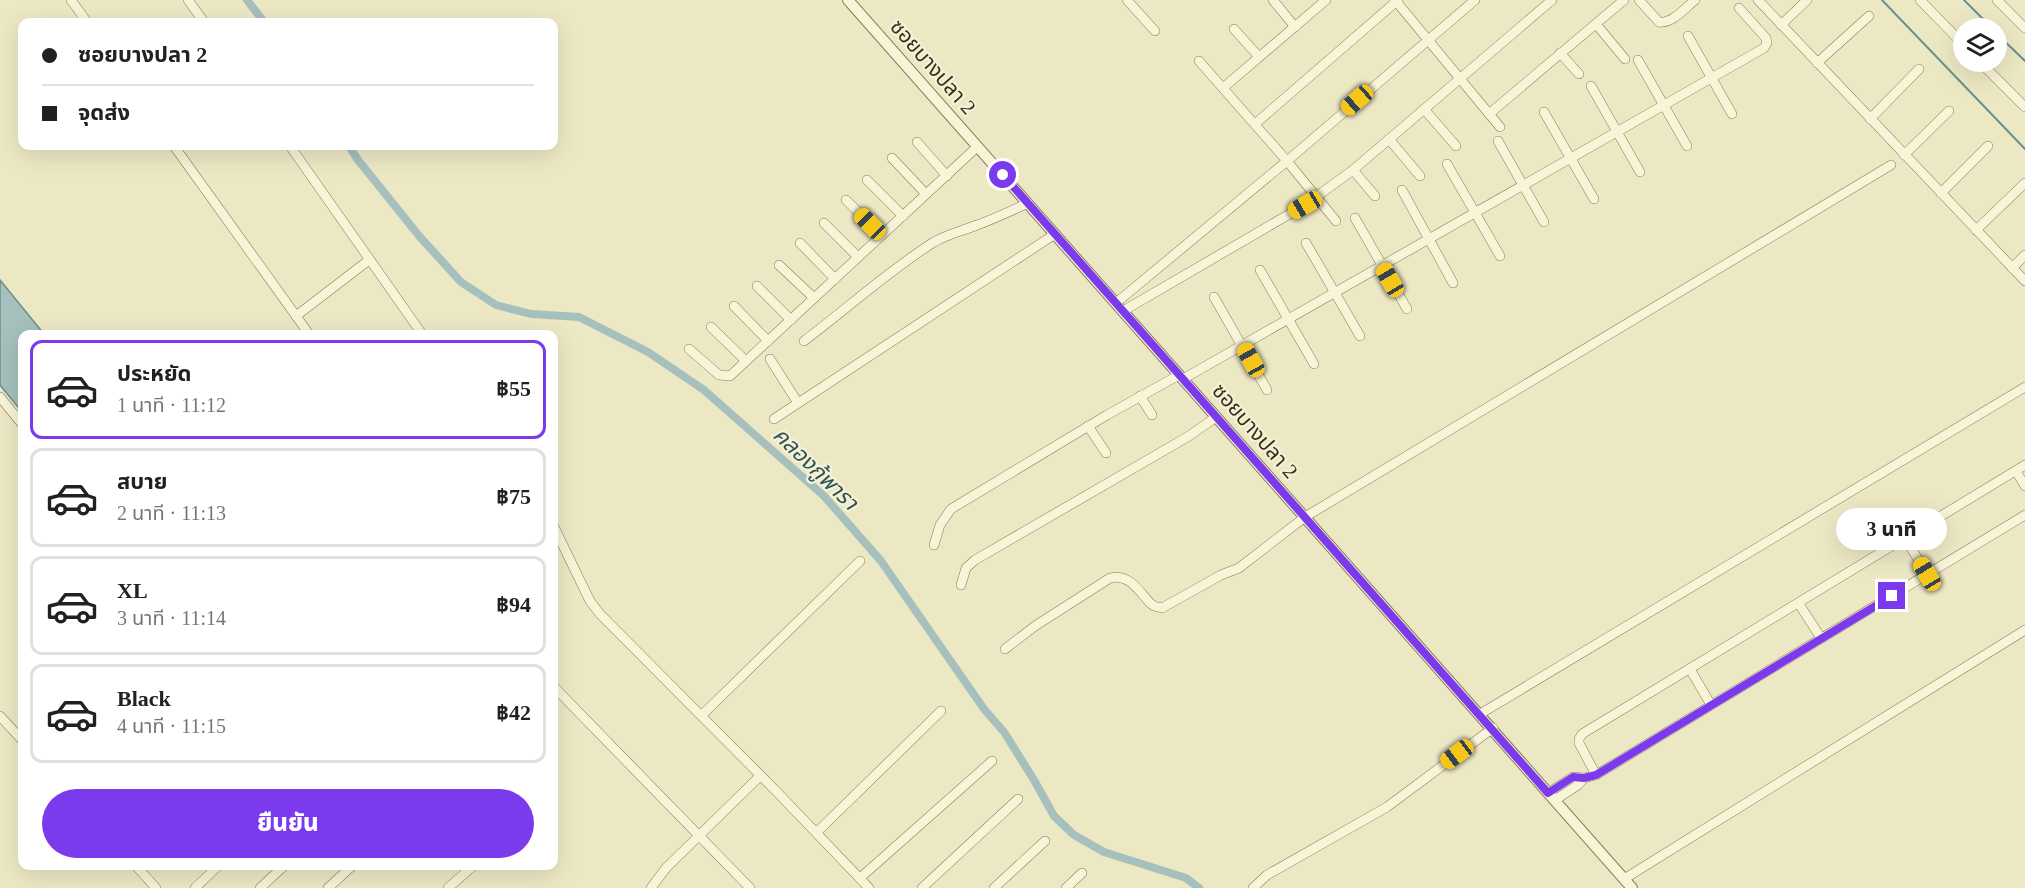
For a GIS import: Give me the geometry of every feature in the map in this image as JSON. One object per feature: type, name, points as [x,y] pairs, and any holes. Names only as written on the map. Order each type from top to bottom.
[{"type":"street","points":[[71,0],[84,18]]},
{"type":"street","points":[[188,0],[201,18]]},
{"type":"street","name":"ซอยบางปลา 2","points":[[848,0],[1632,888]]},
{"type":"street","points":[[1127,0],[1155,31]]},
{"type":"street","points":[[1273,0],[1295,27]]},
{"type":"street","points":[[1223,88],[1326,0]]},
{"type":"street","points":[[1120,307],[1138,285],[1287,161],[1474,0]]},
{"type":"street","points":[[1120,307],[1148,296],[1316,198],[1353,170],[1552,0]]},
{"type":"street","points":[[1489,114],[1624,0]]},
{"type":"street","points":[[1639,0],[1659,22],[1663,23],[1671,20],[1695,0]]},
{"type":"street","points":[[1758,0],[2025,281]]},
{"type":"street","points":[[1781,25],[1808,0]]},
{"type":"street","points":[[1920,0],[1953,34]]},
{"type":"street","points":[[1997,0],[2025,28]]},
{"type":"street","points":[[1255,124],[1396,1],[1500,128]]},
{"type":"street","points":[[934,545],[940,525],[951,509],[1088,426],[1140,396],[1181,377],[1289,319],[1764,48],[1767,43],[1766,38],[1739,8]]},
{"type":"street","points":[[1816,63],[1869,16]]},
{"type":"street","points":[[1596,24],[1625,59]]},
{"type":"street","points":[[1234,29],[1259,57]]},
{"type":"street","points":[[1688,36],[1732,114]]},
{"type":"street","points":[[1560,53],[1579,74]]},
{"type":"street","points":[[1198,60],[1287,161],[1336,221]]},
{"type":"street","points":[[1638,60],[1687,146]]},
{"type":"street","points":[[1870,119],[1919,69]]},
{"type":"street","points":[[1990,72],[2025,107]]},
{"type":"street","points":[[1591,86],[1640,172]]},
{"type":"street","points":[[1424,109],[1456,146]]},
{"type":"street","points":[[1904,155],[1949,111]]},
{"type":"street","points":[[1544,112],[1594,199]]},
{"type":"street","points":[[1389,139],[1420,176]]},
{"type":"street","points":[[1497,141],[1544,222]]},
{"type":"street","points":[[917,142],[946,176]]},
{"type":"street","points":[[1941,193],[1988,146]]},
{"type":"street","points":[[689,350],[714,372],[725,377],[730,376],[977,147]]},
{"type":"street","points":[[177,150],[306,330]]},
{"type":"street","points":[[293,150],[419,330]]},
{"type":"street","points":[[892,158],[926,195]]},
{"type":"street","points":[[1447,164],[1500,256]]},
{"type":"street","points":[[1005,649],[1035,626],[1115,577],[1126,578],[1154,606],[1162,608],[1221,575],[1239,568],[1305,517],[1891,165]]},
{"type":"street","points":[[1353,170],[1375,196]]},
{"type":"street","points":[[867,180],[903,216]]},
{"type":"street","points":[[1976,230],[2025,183]]},
{"type":"street","points":[[1402,190],[1453,283]]},
{"type":"street","points":[[846,200],[882,236]]},
{"type":"street","points":[[804,341],[856,302],[875,284],[935,242],[1028,203]]},
{"type":"street","points":[[1355,218],[1407,309]]},
{"type":"street","points":[[824,223],[858,257]]},
{"type":"street","points":[[774,419],[1054,234]]},
{"type":"street","points":[[800,243],[835,279]]},
{"type":"street","points":[[1306,243],[1360,336]]},
{"type":"street","points":[[2012,268],[2025,255]]},
{"type":"street","points":[[296,316],[369,260]]},
{"type":"street","points":[[779,265],[814,298]]},
{"type":"street","points":[[1260,270],[1314,364]]},
{"type":"street","points":[[1138,285],[1148,296]]},
{"type":"street","points":[[757,286],[791,320]]},
{"type":"street","points":[[1214,297],[1267,390]]},
{"type":"street","points":[[734,306],[768,341]]},
{"type":"street","points":[[711,327],[746,361]]},
{"type":"street","points":[[770,359],[798,403]]},
{"type":"street","points":[[1480,714],[2025,387]]},
{"type":"street","points":[[1140,396],[1152,415]]},
{"type":"street","points":[[0,397],[18,419]]},
{"type":"street","points":[[961,585],[966,568],[975,560],[1189,436],[1216,417]]},
{"type":"street","points":[[1088,426],[1106,453]]},
{"type":"street","points":[[1596,775],[1579,743],[1582,734],[2025,465]]},
{"type":"street","points":[[2016,471],[2025,486]]},
{"type":"street","points":[[1551,796],[1573,777],[1584,778],[1596,775],[2025,515]]},
{"type":"street","points":[[558,535],[590,601],[600,614],[817,832],[869,888]]},
{"type":"street","points":[[1905,538],[1927,574]]},
{"type":"street","points":[[702,715],[860,561]]},
{"type":"street","points":[[1799,604],[1821,639]]},
{"type":"street","points":[[1624,879],[2025,630]]},
{"type":"street","points":[[1690,669],[1711,705]]},
{"type":"street","points":[[558,691],[750,888]]},
{"type":"street","points":[[817,832],[941,711]]},
{"type":"street","points":[[0,716],[18,736]]},
{"type":"street","points":[[1253,888],[1268,875],[1387,807],[1492,728]]},
{"type":"street","points":[[860,878],[992,760]]},
{"type":"street","points":[[651,888],[666,868],[760,776]]},
{"type":"street","points":[[922,888],[1018,798]]},
{"type":"street","points":[[994,888],[1045,841]]},
{"type":"street","points":[[140,870],[156,888]]},
{"type":"street","points":[[195,888],[214,870]]},
{"type":"street","points":[[260,888],[280,870]]},
{"type":"street","points":[[328,888],[348,870]]},
{"type":"street","points":[[448,888],[468,870]]},
{"type":"street","points":[[1066,888],[1082,873]]},
{"type":"water","points":[[0,280],[41,330],[18,330],[18,407],[0,385]]},
{"type":"waterway","name":"คลองกู้พารา","points":[[247,0],[261,18]]},
{"type":"waterway","points":[[1882,0],[2025,149]]},
{"type":"waterway","points":[[1964,0],[1982,18]]},
{"type":"waterway","points":[[2007,44],[2025,61]]},
{"type":"waterway","name":"คลองกู้พารา","points":[[352,150],[420,237],[461,282],[496,305],[531,314],[579,317],[648,352],[704,390],[824,496],[881,561],[984,709],[1004,732],[1054,816],[1074,835],[1104,852],[1186,878],[1199,888]]},
{"type":"route","points":[[1003,175],[1548,793],[1570,778],[1596,775],[1892,596]]}]
